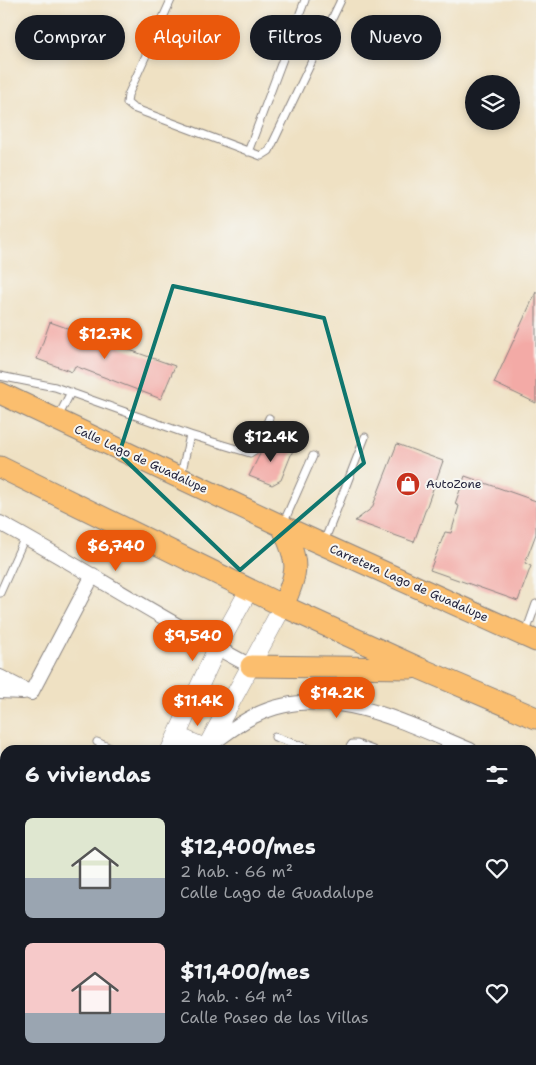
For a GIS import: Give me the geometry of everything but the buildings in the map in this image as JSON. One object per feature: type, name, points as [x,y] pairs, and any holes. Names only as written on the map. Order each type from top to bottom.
[{"type":"main road","name":"Calle Lago de Guadalupe","points":[[5,398],[57,420],[282,526]]},
{"type":"main road","points":[[0,467],[283,606],[419,668],[536,718]]},
{"type":"main road","name":"Carretera Lago de Guadalupe","points":[[282,526],[530,638]]},
{"type":"main road","points":[[282,526],[292,548],[295,562],[295,578],[283,606]]},
{"type":"main road","points":[[251,666],[419,668]]},
{"type":"street","points":[[0,523],[251,666]]},
{"type":"street","points":[[31,693],[93,575]]},
{"type":"street","points":[[173,743],[217,648],[249,590]]},
{"type":"street","points":[[207,745],[283,606]]},
{"type":"street","points":[[0,678],[31,693]]},
{"type":"street","points":[[0,691],[31,693]]},
{"type":"street","points":[[211,745],[254,716],[286,704],[318,701],[380,712],[458,745]]},
{"type":"lane","points":[[171,0],[128,95],[127,102],[133,108],[261,156],[270,151],[341,0]]},
{"type":"lane","points":[[248,152],[305,0]]},
{"type":"lane","points":[[0,376],[55,387],[190,435],[250,453],[256,449],[269,418]]},
{"type":"lane","points":[[57,420],[71,392]]},
{"type":"lane","points":[[180,477],[190,435]]},
{"type":"lane","points":[[323,544],[365,438]]},
{"type":"lane","points":[[282,526],[312,456]]},
{"type":"lane","points":[[0,593],[25,537]]},
{"type":"lane","points":[[530,638],[536,604]]},
{"type":"lane","points":[[275,737],[298,745]]},
{"type":"lane","points":[[97,742],[103,745]]},
{"type":"highlighted area","points":[[173,286],[324,318],[364,463],[240,570],[119,454]]},
{"type":"place","name":"AutoZone","points":[[408,484]]}]
